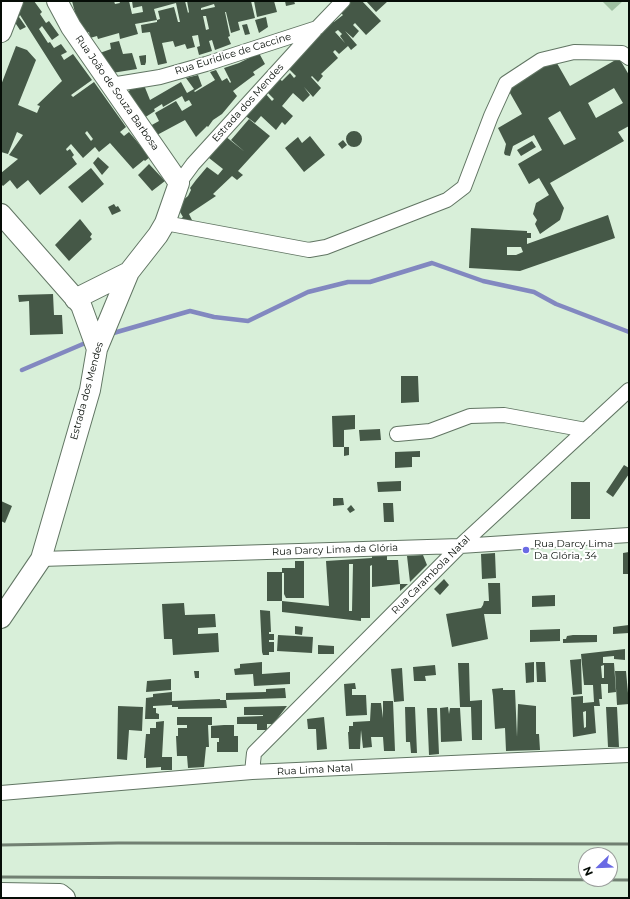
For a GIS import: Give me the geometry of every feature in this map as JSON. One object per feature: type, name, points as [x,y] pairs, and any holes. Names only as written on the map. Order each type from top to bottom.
[{"type":"street","points":[[1,32],[13,1]]},
{"type":"street","name":"Rua João de Souza Barbosa","points":[[57,1],[71,27],[179,183]]},
{"type":"street","name":"Rua Euridice de Caccine","points":[[112,85],[168,75],[317,28],[342,1]]},
{"type":"street","name":"Estrada dos Mendes","points":[[1,618],[41,559],[90,390],[97,349],[129,272],[158,235],[165,223],[179,183],[193,164],[317,28]]},
{"type":"street","points":[[165,223],[310,250],[326,248],[447,200],[464,187],[491,116],[506,83],[541,60],[574,52],[622,53],[629,58]]},
{"type":"street","points":[[1,214],[81,305],[97,349]]},
{"type":"street","points":[[75,299],[129,272]]},
{"type":"street","name":"Rua Carambola Natal","points":[[252,772],[254,752],[460,546],[629,390]]},
{"type":"street","points":[[397,434],[430,431],[470,416],[504,415],[586,430]]},
{"type":"street","name":"Rua Darcy Lima da Glória","points":[[41,559],[460,546],[629,535]]},
{"type":"street","name":"Rua Lima Natal","points":[[1,793],[252,772],[629,755]]},
{"type":"street","points":[[1,893],[60,894],[65,898]]},
{"type":"green space","points":[[602,1],[623,1],[612,11]]},
{"type":"building","points":[[24,1],[34,1],[42,12],[40,14],[46,23],[49,21],[59,35],[52,40],[42,26],[39,29],[48,43],[50,42],[54,48],[61,44],[67,52],[61,55],[64,60],[73,54],[92,80],[71,95],[73,97],[94,82],[126,127],[120,132],[124,136],[129,132],[150,157],[133,169],[110,143],[99,152],[95,147],[83,158],[71,144],[66,149],[67,151],[70,149],[74,155],[72,157],[77,164],[40,195],[28,180],[17,189],[10,180],[3,186],[1,184],[1,173],[18,159],[9,155],[23,135],[17,132],[8,154],[1,152],[1,85],[16,46],[27,50],[36,60],[18,105],[37,113],[40,106],[37,105],[62,81],[20,15],[19,17],[26,27],[20,30],[14,21],[18,7]],"holes":[[[87,131],[93,139],[91,141],[85,133]]]},
{"type":"building","points":[[72,1],[114,1],[115,4],[120,3],[119,1],[129,1],[132,14],[143,12],[142,6],[133,8],[132,1],[185,1],[188,13],[187,1],[251,1],[255,18],[238,22],[240,30],[231,33],[225,12],[230,36],[228,37],[231,44],[215,50],[212,40],[209,41],[212,51],[199,55],[197,47],[200,46],[198,35],[192,36],[195,47],[187,49],[185,44],[175,47],[173,41],[162,43],[167,63],[158,65],[150,32],[142,33],[141,25],[157,22],[157,20],[135,24],[138,34],[120,39],[119,33],[98,39],[97,36],[90,38],[89,32],[84,35],[79,28]],"holes":[[[176,3],[180,22],[178,22],[174,7],[158,11],[160,19],[157,20],[154,9]],[[214,4],[215,7],[201,10],[201,8]],[[203,16],[206,16],[209,29],[206,30]]]},
{"type":"building","points":[[254,1],[274,1],[277,12],[257,17]]},
{"type":"building","points":[[285,1],[294,1],[295,4],[286,6]]},
{"type":"building","points":[[351,1],[362,1],[381,21],[366,35],[355,23],[353,25],[359,31],[353,38],[345,31],[357,45],[351,50],[348,46],[339,54],[335,50],[333,52],[338,58],[321,74],[323,76],[318,82],[312,76],[311,77],[321,88],[313,97],[304,87],[310,95],[303,102],[293,93],[282,106],[293,116],[285,125],[282,122],[276,130],[261,116],[255,123],[243,114],[265,93],[272,101],[274,99],[265,90],[277,77],[282,81],[290,73],[294,78],[296,76],[287,67],[312,44],[332,20],[334,22],[343,15],[340,12]],"holes":[[[338,30],[342,34],[340,36],[345,43],[335,32]]]},
{"type":"building","points":[[366,1],[388,1],[376,12]]},
{"type":"building","points":[[266,17],[268,27],[259,33],[255,20]]},
{"type":"building","points":[[247,24],[250,34],[245,35],[242,25]]},
{"type":"building","points":[[119,41],[123,54],[132,53],[137,69],[112,73],[97,54],[111,49],[110,43]]},
{"type":"building","points":[[259,53],[265,64],[253,72],[255,75],[233,91],[237,96],[222,114],[213,120],[208,127],[207,126],[196,137],[185,120],[157,135],[150,126],[159,121],[155,113],[176,101],[182,111],[192,105],[189,100],[185,102],[182,96],[163,107],[162,104],[154,109],[155,111],[144,118],[127,96],[130,89],[144,85],[150,100],[181,82],[187,93],[194,89],[186,78],[198,75],[202,86],[194,91],[195,92],[215,80],[210,72],[216,70],[222,81],[227,78],[230,83],[231,82],[224,68],[239,63]]},
{"type":"building","points":[[146,55],[145,65],[141,65],[139,56]]},
{"type":"building","points":[[554,58],[570,86],[619,58],[629,75],[629,126],[618,132],[624,141],[550,183],[564,208],[560,220],[540,234],[535,224],[537,220],[533,214],[536,203],[549,195],[539,178],[529,184],[518,164],[542,150],[534,135],[513,146],[510,156],[505,155],[506,144],[498,128],[522,114],[506,86]],"holes":[[[614,88],[623,103],[596,118],[588,103]],[[560,111],[576,139],[564,145],[548,118]]]},
{"type":"building","points":[[249,119],[270,136],[238,171],[243,175],[237,180],[232,176],[213,194],[216,196],[189,214],[192,220],[182,226],[179,220],[183,217],[180,212],[182,201],[188,196],[191,190],[190,188],[207,167],[218,175],[223,169],[209,158],[225,136],[245,152],[231,140]]},
{"type":"building","points":[[351,131],[357,131],[362,136],[360,145],[357,147],[351,147],[346,142],[346,136]]},
{"type":"building","points":[[310,136],[325,155],[304,172],[285,148],[298,137],[302,143]]},
{"type":"building","points":[[343,140],[347,145],[342,149],[338,144]]},
{"type":"building","points":[[532,141],[536,147],[521,156],[517,150]]},
{"type":"building","points":[[98,157],[109,167],[102,175],[93,163]]},
{"type":"building","points":[[149,164],[165,181],[152,191],[138,175]]},
{"type":"building","points":[[91,168],[104,184],[82,203],[68,187]]},
{"type":"building","points":[[114,204],[116,207],[118,206],[121,211],[112,215],[108,207]]},
{"type":"building","points":[[608,215],[615,238],[520,271],[469,268],[471,228],[527,231],[527,233],[531,233],[531,238],[527,238],[527,244]],"holes":[[[507,247],[521,247],[523,252],[516,255],[507,255]]]},
{"type":"building","points":[[80,219],[92,234],[90,237],[92,239],[69,261],[55,245]]},
{"type":"building","points":[[53,294],[54,315],[62,315],[63,334],[30,335],[29,301],[19,302],[18,295]]},
{"type":"building","points":[[401,376],[418,376],[419,402],[401,403]]},
{"type":"building","points":[[355,415],[355,429],[344,430],[344,447],[333,447],[332,416]]},
{"type":"building","points":[[380,429],[381,440],[360,441],[359,430]]},
{"type":"building","points":[[344,447],[349,447],[349,455],[344,456]]},
{"type":"building","points":[[420,451],[420,457],[412,457],[412,467],[395,468],[395,452]]},
{"type":"building","points":[[624,465],[629,468],[629,474],[613,497],[606,492]]},
{"type":"building","points":[[401,481],[401,491],[378,492],[377,482]]},
{"type":"building","points":[[571,482],[590,482],[590,519],[571,519]]},
{"type":"building","points":[[333,498],[343,498],[344,505],[333,506]]},
{"type":"building","points":[[1,501],[12,506],[5,523],[1,521]]},
{"type":"building","points":[[383,503],[393,503],[394,522],[384,522]]},
{"type":"building","points":[[351,505],[355,510],[350,513],[347,509]]},
{"type":"building","points":[[629,552],[629,574],[623,574],[623,553]]},
{"type":"building","points":[[495,553],[496,578],[482,579],[481,554]]},
{"type":"building","points":[[372,555],[387,555],[387,560],[398,560],[400,584],[372,587],[372,565],[370,566],[370,618],[361,618],[361,621],[282,612],[282,601],[329,606],[326,561],[372,558]],"holes":[[[349,564],[353,564],[352,611],[349,611]]]},
{"type":"building","points":[[423,555],[427,565],[410,582],[407,556]]},
{"type":"building","points":[[295,561],[304,561],[304,598],[286,598],[284,594],[284,573],[282,573],[282,568],[295,568]]},
{"type":"building","points":[[267,572],[282,572],[282,601],[267,601]]},
{"type":"building","points":[[444,579],[449,585],[440,595],[434,589]]},
{"type":"building","points":[[488,583],[500,583],[501,614],[484,614],[488,639],[452,647],[446,614],[481,608],[484,601],[489,601]]},
{"type":"building","points":[[400,584],[408,584],[400,591]]},
{"type":"building","points":[[555,595],[555,606],[532,607],[532,596]]},
{"type":"building","points":[[184,603],[185,615],[215,614],[216,627],[198,628],[198,634],[218,633],[219,652],[173,655],[172,639],[164,639],[162,604]]},
{"type":"building","points":[[260,610],[270,611],[271,632],[269,632],[269,634],[274,634],[274,640],[269,640],[269,642],[274,642],[274,652],[269,652],[269,655],[263,655],[262,652]]},
{"type":"building","points":[[629,625],[629,633],[613,634],[613,627]]},
{"type":"building","points":[[295,626],[303,627],[302,635],[295,634]]},
{"type":"building","points":[[560,629],[560,641],[530,642],[530,630]]},
{"type":"building","points":[[278,635],[313,637],[312,653],[277,651]]},
{"type":"building","points":[[597,635],[597,642],[563,643],[563,639],[566,639],[567,636]]},
{"type":"building","points":[[318,645],[334,646],[334,654],[318,654]]},
{"type":"building","points":[[625,649],[625,660],[614,659],[614,656],[603,657],[603,663],[614,663],[616,692],[608,693],[608,684],[601,684],[602,699],[599,699],[600,706],[594,706],[596,733],[573,737],[571,697],[583,696],[583,703],[594,702],[593,685],[584,685],[581,654]],"holes":[[[604,665],[604,678],[602,678],[601,666]],[[586,711],[586,727],[584,728],[583,712]]]},
{"type":"building","points":[[581,659],[582,694],[573,695],[570,660]]},
{"type":"building","points":[[262,662],[262,674],[290,672],[290,684],[254,686],[253,674],[235,675],[234,669],[240,668],[240,664]]},
{"type":"building","points":[[534,662],[534,682],[526,683],[525,663]]},
{"type":"building","points":[[536,662],[545,662],[546,682],[537,682]]},
{"type":"building","points":[[458,663],[469,663],[470,701],[482,700],[482,740],[472,740],[471,707],[460,707]]},
{"type":"building","points":[[435,665],[436,675],[425,676],[426,681],[414,681],[413,667]]},
{"type":"building","points":[[402,668],[404,701],[394,702],[391,669]]},
{"type":"building","points":[[194,671],[199,671],[199,678],[195,678]]},
{"type":"building","points":[[615,671],[626,671],[629,704],[617,705]]},
{"type":"building","points":[[171,679],[171,690],[146,692],[147,681]]},
{"type":"building","points":[[355,683],[356,689],[352,689],[352,695],[366,695],[367,715],[346,716],[344,684]]},
{"type":"building","points":[[285,688],[286,698],[226,700],[226,693],[266,692],[266,689]]},
{"type":"building","points":[[503,688],[503,690],[515,690],[517,737],[518,704],[536,706],[536,734],[539,734],[540,750],[506,751],[505,728],[495,729],[492,689]]},
{"type":"building","points":[[172,692],[172,701],[226,700],[227,708],[178,709],[178,707],[172,707],[172,705],[153,706],[153,708],[156,708],[156,713],[159,714],[159,719],[145,719],[146,698],[153,697],[153,694]]},
{"type":"building","points":[[383,701],[393,701],[395,751],[384,751],[383,737],[371,737],[372,747],[363,748],[361,730],[360,749],[349,749],[349,726],[353,726],[353,722],[370,721],[371,703],[381,703],[383,718]]},
{"type":"building","points":[[118,706],[143,707],[142,731],[129,730],[127,760],[117,759]]},
{"type":"building","points":[[287,706],[273,724],[267,724],[267,730],[257,730],[257,724],[237,724],[237,717],[263,716],[244,715],[244,707]]},
{"type":"building","points":[[405,707],[415,707],[417,753],[411,753],[410,742],[406,742]]},
{"type":"building","points":[[448,707],[449,714],[450,708],[460,708],[462,741],[441,742],[440,708]]},
{"type":"building","points":[[606,707],[617,707],[619,747],[608,747]]},
{"type":"building","points":[[427,708],[437,708],[439,754],[429,755]]},
{"type":"building","points":[[177,717],[212,717],[212,725],[208,725],[209,747],[206,747],[204,767],[188,768],[187,756],[177,756],[176,736],[178,736],[178,728],[187,728],[187,725],[177,725]]},
{"type":"building","points":[[324,717],[327,749],[317,750],[316,729],[308,729],[307,719]]},
{"type":"building","points":[[164,721],[162,757],[172,757],[172,770],[161,770],[161,767],[146,768],[146,758],[144,758],[146,734],[150,734],[150,728],[156,728],[156,722]]},
{"type":"building","points":[[234,725],[234,736],[238,736],[238,752],[217,752],[217,742],[219,742],[219,738],[211,738],[211,726]]},
{"type":"waterway","points":[[110,334],[190,311],[214,317],[248,321],[308,292],[348,282],[370,282],[432,263],[483,281],[534,292],[556,304],[629,332]]},
{"type":"waterway","points":[[22,370],[90,341]]},
{"type":"railway","points":[[1,845],[118,843],[629,844]]},
{"type":"railway","points":[[1,877],[629,880]]},
{"type":"place","name":"Rua Darcy Lima Da Glória, 34","points":[[526,550]]}]
